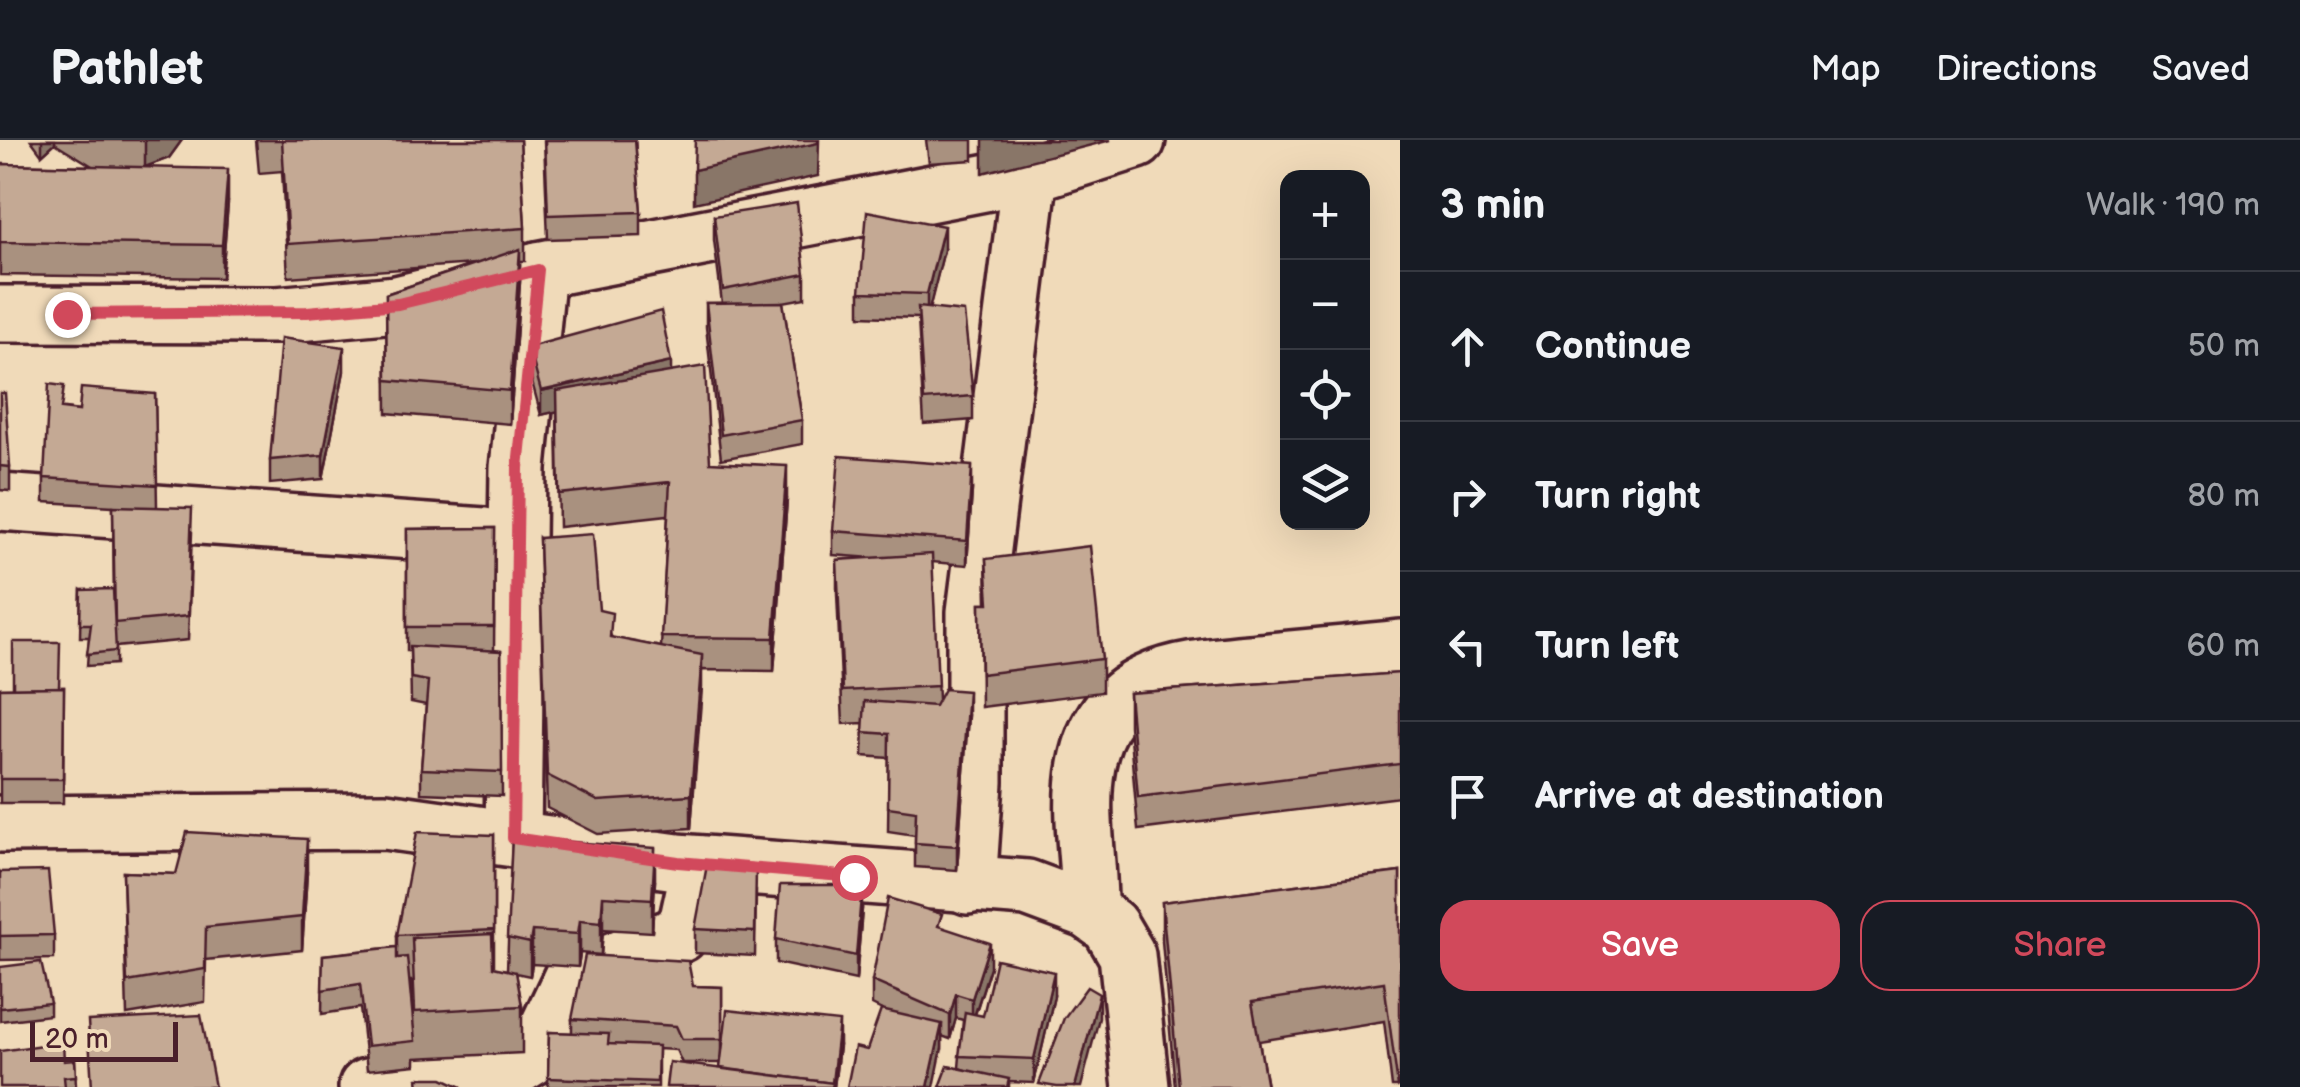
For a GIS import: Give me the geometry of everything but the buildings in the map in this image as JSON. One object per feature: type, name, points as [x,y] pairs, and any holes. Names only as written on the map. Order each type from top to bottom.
[{"type":"street","points":[[0,314],[276,315],[398,304],[538,270],[1030,174],[1137,140]]},
{"type":"street","points":[[968,886],[975,782],[974,612],[1030,174]]},
{"type":"street","points":[[513,838],[518,468],[538,270]]},
{"type":"street","points":[[0,502],[517,538]]},
{"type":"street","points":[[1089,911],[1090,858],[1084,806],[1087,763],[1116,703],[1150,679],[1173,670],[1400,648]]},
{"type":"street","points":[[0,824],[384,821],[700,864],[1027,888],[1056,895],[1089,911],[1110,926],[1127,954],[1141,1087]]},
{"type":"street","points":[[367,1087],[506,1072],[534,1055],[572,977],[680,934],[700,864]]},
{"type":"route","points":[[67,314],[276,315],[398,304],[538,270],[518,468],[513,838],[678,862],[854,877]]}]
